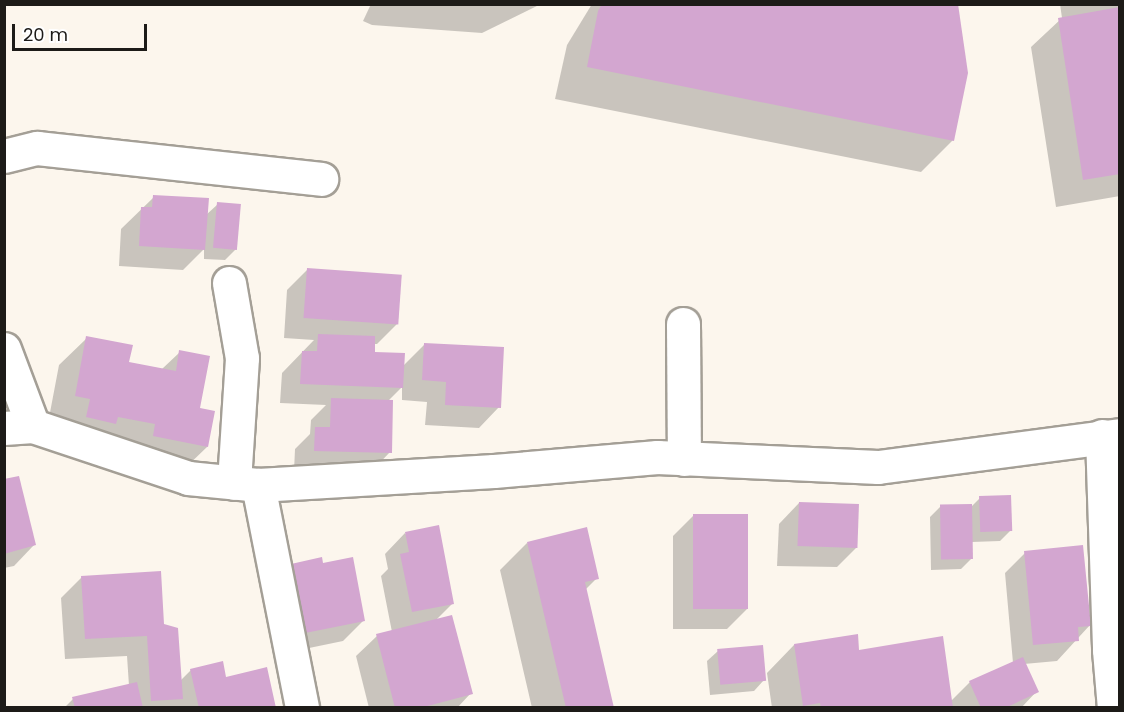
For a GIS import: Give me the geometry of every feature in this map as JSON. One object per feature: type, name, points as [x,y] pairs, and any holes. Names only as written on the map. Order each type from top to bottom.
[{"type":"street","points":[[4,156],[37,148],[321,179]]},
{"type":"street","points":[[229,283],[242,358],[246,484],[302,708]]},
{"type":"street","points":[[683,324],[684,459]]},
{"type":"street","points":[[4,349],[19,427],[188,478],[246,484],[494,471],[657,457],[878,468],[1111,436],[1109,650],[1114,708]]},
{"type":"building","points":[[602,4],[958,4],[968,73],[954,141],[587,67],[598,11]]},
{"type":"building","points":[[1120,7],[1120,174],[1083,180],[1058,18]]},
{"type":"building","points":[[153,195],[209,198],[205,250],[139,246],[141,207],[152,207]]},
{"type":"building","points":[[217,202],[241,204],[237,250],[213,248]]},
{"type":"building","points":[[307,268],[402,275],[398,325],[304,318]]},
{"type":"building","points":[[318,334],[375,336],[375,352],[405,353],[403,388],[300,384],[302,351],[317,351]]},
{"type":"building","points":[[86,336],[133,345],[129,362],[176,371],[179,350],[210,356],[200,408],[215,411],[208,447],[153,436],[155,424],[118,417],[116,424],[86,417],[90,399],[75,396]]},
{"type":"building","points":[[424,343],[504,347],[501,408],[445,405],[446,382],[422,380]]},
{"type":"building","points":[[331,398],[393,400],[392,453],[314,451],[315,427],[330,427]]},
{"type":"building","points":[[19,476],[36,545],[4,554],[4,479]]},
{"type":"building","points":[[1011,495],[1012,531],[980,532],[979,496]]},
{"type":"building","points":[[799,502],[859,504],[857,548],[797,546]]},
{"type":"building","points":[[972,504],[973,559],[941,560],[940,505]]},
{"type":"building","points":[[693,514],[748,514],[748,609],[693,609]]},
{"type":"building","points":[[439,525],[454,604],[412,612],[400,554],[409,552],[405,532]]},
{"type":"building","points":[[587,527],[599,579],[585,582],[614,708],[566,708],[527,542]]},
{"type":"building","points":[[1083,545],[1091,626],[1078,627],[1079,641],[1033,645],[1024,551]]},
{"type":"building","points":[[322,557],[323,563],[353,557],[365,621],[305,633],[291,564]]},
{"type":"building","points":[[161,571],[164,624],[178,628],[183,699],[151,701],[147,636],[85,639],[81,576]]},
{"type":"building","points":[[452,615],[473,694],[420,708],[395,708],[376,634]]},
{"type":"building","points":[[858,634],[859,650],[943,636],[953,708],[821,708],[820,703],[803,706],[794,644]]},
{"type":"building","points":[[763,645],[766,681],[720,685],[717,649]]},
{"type":"building","points":[[1023,657],[1039,692],[1005,708],[981,708],[969,681]]},
{"type":"building","points":[[223,661],[226,677],[267,667],[276,708],[199,708],[190,669]]},
{"type":"building","points":[[137,682],[143,708],[75,708],[72,697]]}]
